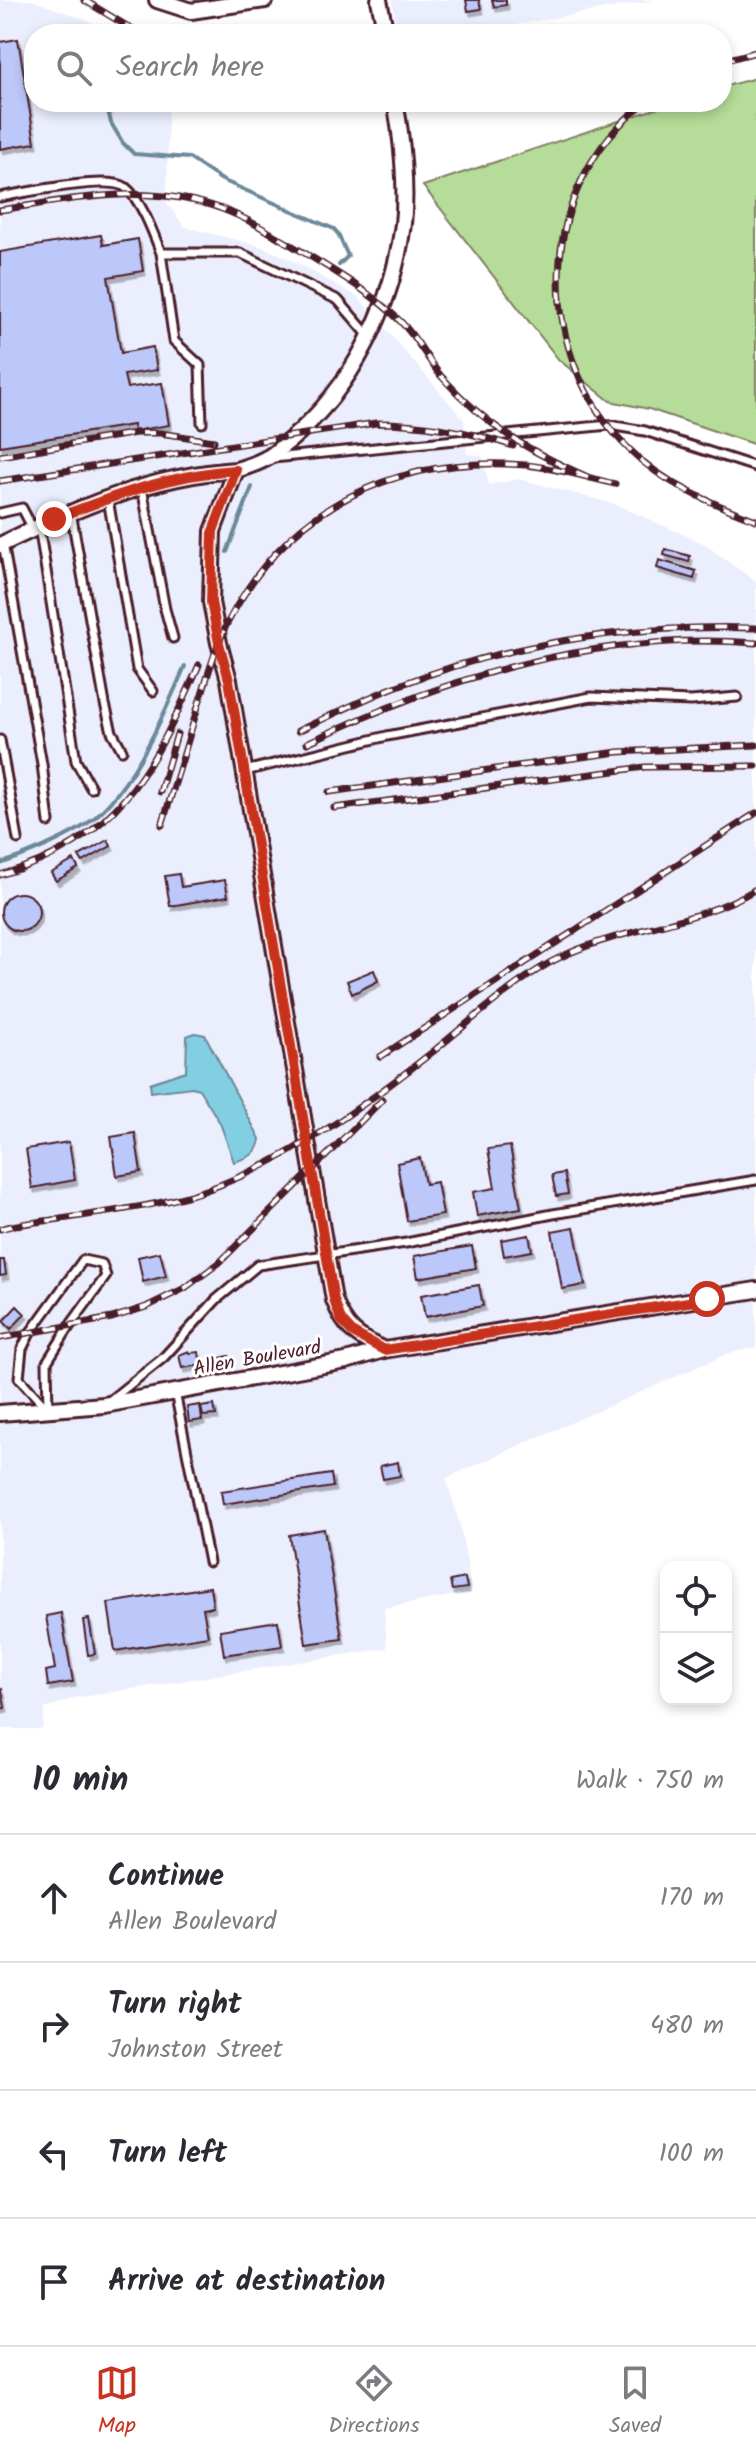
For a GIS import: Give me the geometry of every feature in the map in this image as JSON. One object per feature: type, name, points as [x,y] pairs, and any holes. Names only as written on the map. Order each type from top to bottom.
[{"type":"street","points":[[157,0],[191,11],[265,0]]},
{"type":"street","points":[[379,0],[384,24]]},
{"type":"street","points":[[2,544],[71,512],[142,488],[236,470],[267,459],[318,413],[340,386],[369,336],[383,305],[398,256],[403,220],[401,132],[397,112]]},
{"type":"street","points":[[236,470],[213,531],[211,602],[229,680],[334,1300],[341,1320],[353,1333],[384,1350]]},
{"type":"street","name":"Allen Boulevard","points":[[0,1413],[104,1405],[346,1361],[384,1350],[756,1290]]},
{"type":"lane","points":[[0,197],[86,184],[122,186],[140,207],[161,253],[174,341],[200,365],[202,423]]},
{"type":"lane","points":[[161,253],[240,253],[338,300],[369,336]]},
{"type":"lane","points":[[267,459],[609,425],[645,431],[756,467]]},
{"type":"lane","points":[[142,488],[173,638]]},
{"type":"lane","points":[[108,499],[137,669],[153,691]]},
{"type":"lane","points":[[0,513],[22,508],[36,528],[76,761],[91,788]]},
{"type":"lane","points":[[71,512],[105,704],[112,732],[122,750]]},
{"type":"lane","points":[[2,544],[42,764],[49,822]]},
{"type":"lane","points":[[245,771],[387,736],[591,697],[691,701],[737,697]]},
{"type":"lane","points":[[0,740],[18,839]]},
{"type":"lane","points":[[104,1405],[163,1358],[216,1300],[258,1265],[406,1243],[553,1214],[756,1180]]},
{"type":"lane","points":[[83,1260],[102,1264],[106,1276],[47,1362],[48,1410],[19,1378],[22,1349],[30,1333],[83,1260]]},
{"type":"lane","points":[[175,1392],[209,1562]]},
{"type":"shaded area","points":[[0,0],[31,0],[93,24],[24,24],[24,112],[168,112],[167,204],[185,227],[257,245],[290,259],[358,297],[464,420],[467,454],[482,456],[489,485],[519,479],[614,504],[703,543],[756,582],[756,1348],[729,1353],[446,1478],[460,1525],[472,1592],[384,1608],[387,1648],[74,1698],[45,1709],[42,1729],[0,1729]]},
{"type":"shaded area","points":[[392,0],[657,0],[519,24],[396,24]]},
{"type":"green space","points":[[756,78],[756,445],[649,409],[610,401],[559,360],[423,186],[646,112],[732,112],[732,84]]},
{"type":"water","points":[[195,1033],[205,1035],[260,1139],[254,1152],[243,1159],[234,1162],[220,1123],[199,1089],[192,1087],[151,1092],[150,1083],[186,1071],[187,1036]]},
{"type":"building","points":[[466,0],[479,0],[481,9],[468,11]]},
{"type":"building","points":[[492,0],[506,0],[506,5],[494,7]]},
{"type":"building","points":[[18,39],[24,76],[24,112],[30,112],[35,143],[0,149],[0,42]]},
{"type":"building","points":[[101,235],[103,245],[138,239],[143,271],[108,277],[121,353],[153,347],[157,370],[124,375],[127,388],[162,383],[169,425],[134,431],[133,425],[0,446],[0,252]]},
{"type":"building","points":[[665,549],[690,556],[689,562],[664,555]]},
{"type":"building","points":[[659,560],[696,571],[694,579],[657,568]]},
{"type":"building","points":[[108,840],[111,846],[83,862],[79,856]]},
{"type":"building","points":[[74,860],[78,868],[56,881],[51,873]]},
{"type":"building","points":[[179,874],[181,887],[225,880],[228,896],[170,906],[165,876]]},
{"type":"building","points":[[20,893],[34,898],[39,912],[34,926],[20,931],[6,926],[1,912],[6,898]]},
{"type":"building","points":[[374,970],[378,981],[352,994],[347,981]]},
{"type":"building","points":[[135,1133],[141,1172],[117,1176],[111,1137]]},
{"type":"building","points":[[69,1142],[75,1180],[32,1188],[26,1149]]},
{"type":"building","points":[[510,1146],[521,1208],[477,1216],[473,1192],[495,1188],[488,1149]]},
{"type":"building","points":[[420,1158],[425,1184],[437,1182],[443,1215],[407,1221],[397,1163]]},
{"type":"building","points":[[564,1173],[568,1194],[556,1196],[552,1175]]},
{"type":"building","points":[[574,1227],[585,1285],[562,1289],[552,1231]]},
{"type":"building","points":[[529,1235],[532,1251],[504,1256],[501,1240]]},
{"type":"building","points":[[472,1246],[476,1268],[418,1278],[414,1256]]},
{"type":"building","points":[[160,1252],[166,1276],[143,1282],[138,1257]]},
{"type":"building","points":[[0,1260],[4,1260],[6,1275],[0,1276]]},
{"type":"building","points":[[479,1285],[483,1306],[425,1317],[421,1295]]},
{"type":"building","points":[[17,1306],[25,1314],[11,1329],[3,1321]]},
{"type":"building","points":[[189,1351],[199,1352],[201,1365],[182,1368],[179,1355]]},
{"type":"building","points":[[229,1356],[231,1364],[217,1367],[216,1359]]},
{"type":"building","points":[[200,1405],[202,1420],[189,1422],[187,1407]]},
{"type":"building","points":[[214,1405],[216,1415],[203,1416],[201,1407]]},
{"type":"building","points":[[398,1462],[400,1476],[383,1479],[380,1466]]},
{"type":"building","points":[[331,1474],[333,1487],[223,1504],[221,1491]]},
{"type":"building","points":[[324,1529],[342,1639],[306,1644],[289,1535]]},
{"type":"building","points":[[465,1578],[467,1588],[452,1590],[450,1581]]},
{"type":"building","points":[[210,1587],[213,1607],[203,1608],[208,1636],[115,1651],[108,1603]]},
{"type":"building","points":[[61,1613],[73,1682],[48,1686],[46,1671],[55,1669],[46,1616]]},
{"type":"building","points":[[89,1619],[95,1654],[88,1655],[83,1620]]},
{"type":"building","points":[[278,1621],[282,1646],[224,1655],[220,1630]]},
{"type":"building","points":[[0,1690],[5,1708],[0,1709]]},
{"type":"waterway","points":[[108,112],[123,143],[134,154],[189,158],[222,180],[334,229],[348,256],[339,265]]},
{"type":"waterway","points":[[227,552],[252,487]]},
{"type":"waterway","points":[[0,864],[60,839],[97,816],[142,756],[185,666]]},
{"type":"railway","points":[[84,0],[124,24]]},
{"type":"railway","points":[[732,58],[756,52]]},
{"type":"railway","points":[[635,112],[609,137],[582,178],[566,224],[559,272],[562,320],[575,367],[598,411],[643,462],[673,483],[756,520]]},
{"type":"railway","points":[[0,210],[111,195],[139,195],[194,201],[233,213],[308,255],[368,294],[407,328],[441,376],[475,410],[528,447],[590,478]]},
{"type":"railway","points":[[0,481],[376,423],[445,429],[513,446]]},
{"type":"railway","points":[[0,456],[136,433],[160,433],[214,441]]},
{"type":"railway","points":[[162,825],[212,662],[228,622],[253,581],[282,547],[315,518],[351,496],[391,479],[433,469],[479,464],[526,465],[615,484]]},
{"type":"railway","points":[[298,731],[392,688],[436,672],[525,648],[663,629],[756,628]]},
{"type":"railway","points":[[307,743],[414,697],[525,663],[639,644],[697,641],[756,643]]},
{"type":"railway","points":[[0,875],[41,861],[74,843],[103,821],[126,797],[165,737],[199,665]]},
{"type":"railway","points":[[160,792],[177,734]]},
{"type":"railway","points":[[329,792],[618,752],[756,745]]},
{"type":"railway","points":[[334,808],[645,767],[756,766]]},
{"type":"railway","points":[[380,1057],[756,813]]},
{"type":"railway","points":[[0,1229],[161,1202],[201,1192],[249,1172],[305,1142],[385,1089],[506,992],[551,962],[602,941],[707,912],[756,889]]},
{"type":"railway","points":[[0,1338],[112,1318],[146,1307],[185,1288],[219,1263],[382,1100]]},
{"type":"route","points":[[54,519],[151,485],[236,470],[213,531],[211,602],[229,680],[317,1206],[334,1300],[341,1320],[353,1333],[384,1350],[707,1299]]}]
